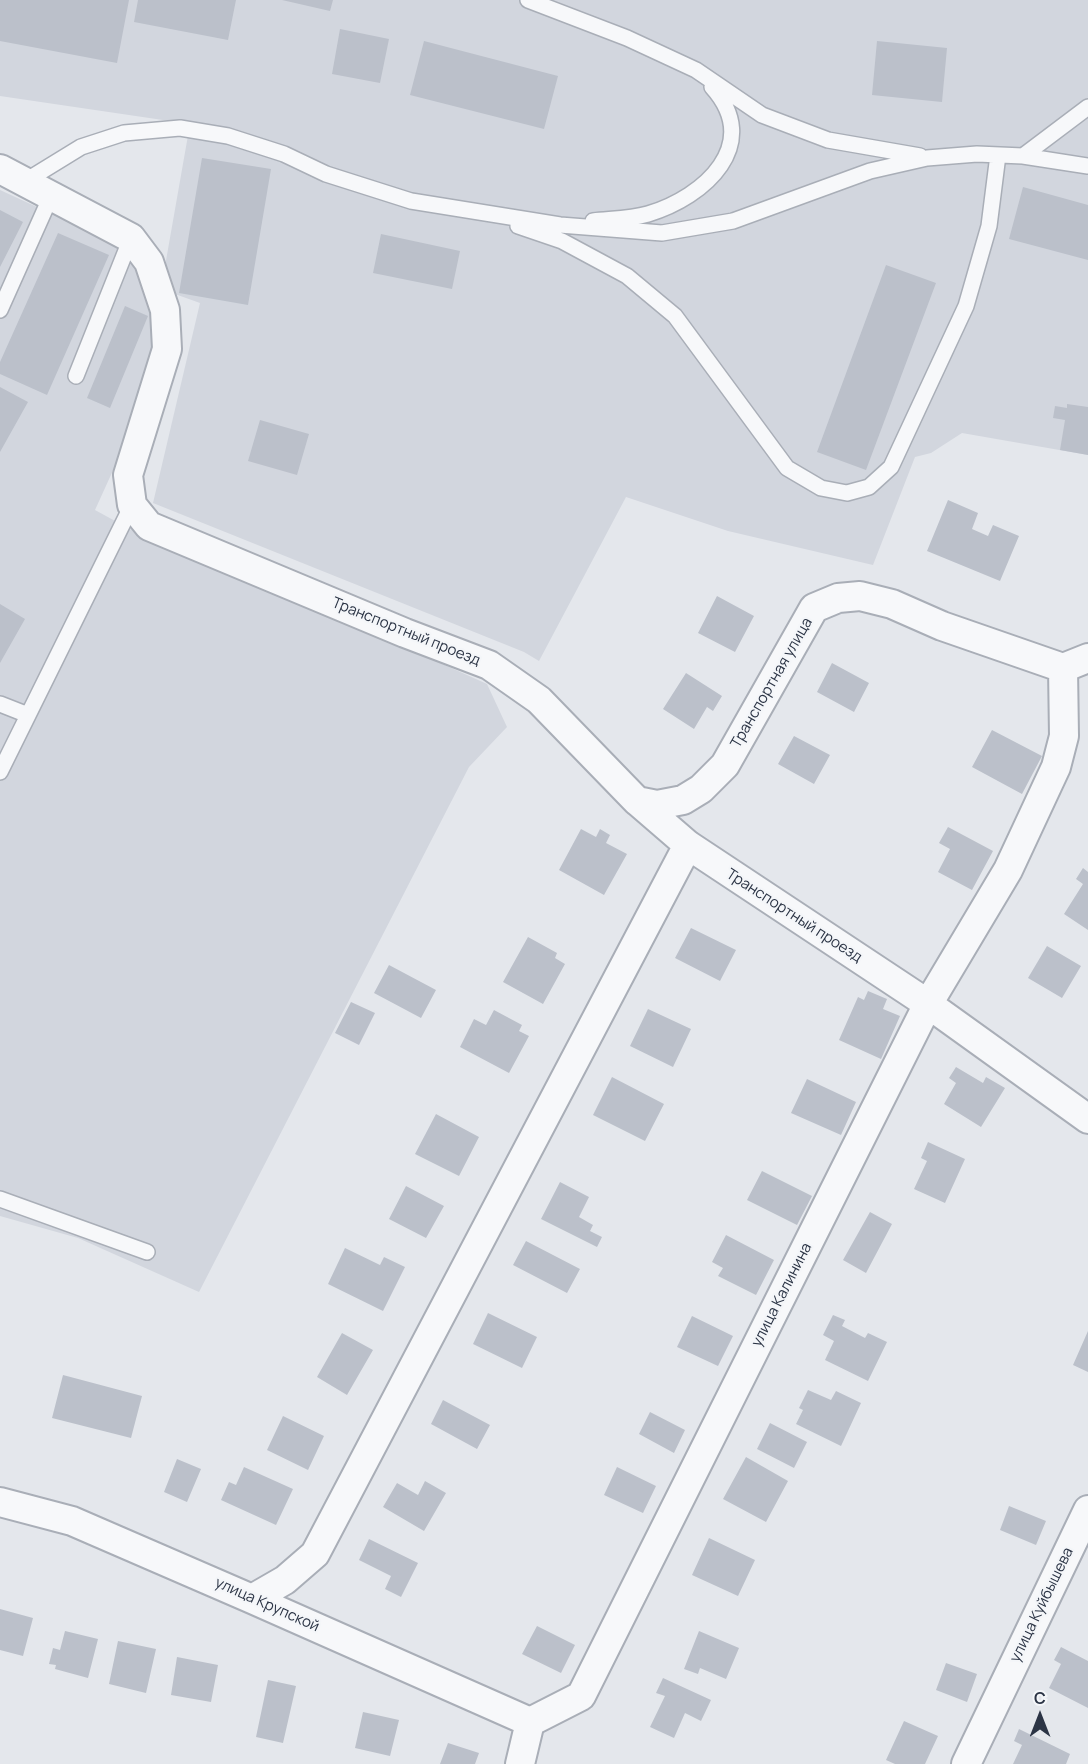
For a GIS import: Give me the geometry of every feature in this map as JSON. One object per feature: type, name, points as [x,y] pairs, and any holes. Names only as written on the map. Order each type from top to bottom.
[{"type":"street","points":[[12,175],[131,238],[149,262],[165,310],[167,349],[128,475],[132,505]]},
{"type":"street","name":"Транспортный проезд","points":[[132,505],[148,526],[489,665],[539,700],[637,801],[688,845],[928,1004],[1088,1119]]},
{"type":"street","name":"Транспортная улица","points":[[637,801],[657,805],[683,800],[701,789],[725,765],[814,608],[838,598],[860,596],[892,604],[942,626],[1075,663]]},
{"type":"street","name":"улица Калинина","points":[[530,1722],[581,1695],[928,1004],[1008,870],[1056,767],[1064,736],[1075,663]]},
{"type":"street","points":[[252,1599],[285,1580],[315,1554],[688,845]]},
{"type":"street","name":"улица Крупской","points":[[0,1502],[72,1521],[530,1722]]},
{"type":"street","name":"улица Куйбышева","points":[[966,1764],[1088,1510]]},
{"type":"street","points":[[520,1764],[530,1722]]},
{"type":"lane","points":[[528,0],[627,38],[696,70],[762,115],[828,140],[927,158]]},
{"type":"lane","points":[[560,225],[647,214],[678,202],[713,177],[729,152],[733,126],[723,100],[696,70]]},
{"type":"lane","points":[[1023,156],[1088,106]]},
{"type":"lane","points":[[12,175],[81,147],[124,133],[180,128],[228,136],[284,154],[326,174],[411,201],[560,225],[662,233],[733,221],[870,171],[927,158],[977,154],[1023,156],[1088,166]]},
{"type":"lane","points":[[483,213],[561,241],[627,276],[675,316],[788,468],[821,488],[848,493],[869,487],[891,467],[966,306],[989,226],[998,155]]},
{"type":"lane","points":[[0,310],[51,196]]},
{"type":"lane","points":[[76,376],[131,238]]},
{"type":"lane","points":[[0,772],[132,505]]},
{"type":"lane","points":[[0,704],[28,715]]},
{"type":"lane","points":[[0,1199],[147,1252]]},
{"type":"shaded area","points":[[0,0],[1088,0],[1088,455],[962,433],[931,453],[915,457],[873,565],[728,531],[626,497],[539,661],[524,652],[153,503],[200,303],[161,289],[190,124],[0,96]]},
{"type":"shaded area","points":[[0,190],[115,243],[136,270],[154,306],[155,342],[125,444],[95,510],[139,534],[318,608],[487,684],[507,727],[469,767],[199,1292],[78,1238],[0,1216]]},
{"type":"building","points":[[0,0],[129,0],[117,63],[0,41]]},
{"type":"building","points":[[138,0],[236,0],[228,40],[134,22]]},
{"type":"building","points":[[282,0],[333,0],[330,11]]},
{"type":"building","points":[[340,29],[389,39],[380,83],[332,74]]},
{"type":"building","points":[[424,41],[558,76],[544,129],[410,95]]},
{"type":"building","points":[[877,41],[947,48],[942,102],[872,95]]},
{"type":"building","points":[[202,158],[271,169],[248,305],[179,293]]},
{"type":"building","points":[[1023,187],[1088,205],[1088,260],[1009,239]]},
{"type":"building","points":[[0,210],[23,222],[0,267]]},
{"type":"building","points":[[58,233],[109,255],[47,395],[0,374],[0,362]]},
{"type":"building","points":[[381,234],[460,251],[452,289],[373,273]]},
{"type":"building","points":[[886,265],[936,283],[866,470],[817,452]]},
{"type":"building","points":[[125,306],[148,316],[110,408],[87,398]]},
{"type":"building","points":[[0,387],[28,402],[0,452]]},
{"type":"building","points":[[1067,404],[1088,407],[1088,455],[1060,450],[1065,420],[1053,418],[1055,406],[1067,408]]},
{"type":"building","points":[[260,420],[309,434],[297,475],[248,461]]},
{"type":"building","points":[[948,500],[978,513],[972,529],[988,536],[993,525],[1019,536],[1000,581],[927,551]]},
{"type":"building","points":[[717,596],[754,616],[735,652],[698,633]]},
{"type":"building","points":[[0,604],[25,619],[0,663]]},
{"type":"building","points":[[832,663],[869,683],[854,712],[817,692]]},
{"type":"building","points":[[686,673],[722,696],[713,711],[707,707],[694,729],[663,709]]},
{"type":"building","points":[[992,730],[1042,756],[1022,794],[972,767]]},
{"type":"building","points":[[794,736],[830,755],[814,784],[778,764]]},
{"type":"building","points":[[948,827],[993,851],[972,890],[938,872],[950,849],[939,843]]},
{"type":"building","points":[[581,829],[596,837],[600,829],[610,835],[606,843],[627,854],[604,895],[559,870]]},
{"type":"building","points":[[1083,868],[1088,872],[1088,930],[1064,914],[1083,884],[1076,879]]},
{"type":"building","points":[[691,928],[736,950],[720,981],[675,958]]},
{"type":"building","points":[[528,937],[557,953],[555,958],[565,964],[543,1004],[503,982]]},
{"type":"building","points":[[1047,946],[1081,966],[1062,998],[1028,978]]},
{"type":"building","points":[[389,965],[436,990],[421,1018],[374,993]]},
{"type":"building","points":[[868,991],[887,999],[883,1009],[900,1016],[881,1059],[839,1040],[858,997],[864,1000]]},
{"type":"building","points":[[351,1002],[375,1013],[359,1045],[335,1033]]},
{"type":"building","points":[[648,1009],[691,1029],[673,1067],[630,1046]]},
{"type":"building","points":[[494,1010],[522,1025],[519,1031],[529,1036],[509,1073],[460,1047],[474,1019],[486,1025]]},
{"type":"building","points":[[956,1067],[983,1083],[986,1077],[1005,1088],[981,1127],[944,1104],[956,1083],[949,1078]]},
{"type":"building","points":[[612,1077],[664,1104],[645,1141],[593,1115]]},
{"type":"building","points":[[807,1079],[856,1102],[841,1135],[791,1113]]},
{"type":"building","points":[[436,1114],[479,1137],[459,1176],[415,1154]]},
{"type":"building","points":[[928,1142],[965,1159],[945,1203],[914,1189],[927,1161],[921,1158]]},
{"type":"building","points":[[762,1171],[812,1196],[797,1225],[747,1200]]},
{"type":"building","points":[[560,1182],[589,1197],[579,1217],[593,1225],[590,1231],[602,1237],[597,1247],[541,1219]]},
{"type":"building","points":[[406,1186],[444,1206],[426,1238],[389,1219]]},
{"type":"building","points":[[870,1212],[892,1224],[866,1273],[843,1260]]},
{"type":"building","points":[[726,1235],[774,1260],[756,1295],[718,1276],[723,1268],[712,1262]]},
{"type":"building","points":[[526,1241],[580,1269],[567,1293],[513,1265]]},
{"type":"building","points":[[345,1248],[380,1265],[384,1257],[405,1267],[383,1311],[328,1284]]},
{"type":"building","points":[[488,1313],[537,1337],[522,1368],[473,1344]]},
{"type":"building","points":[[833,1315],[845,1320],[842,1326],[865,1338],[868,1333],[887,1342],[868,1381],[825,1360],[834,1341],[823,1335]]},
{"type":"building","points":[[692,1316],[733,1336],[718,1366],[677,1347]]},
{"type":"building","points":[[1088,1331],[1088,1372],[1073,1365]]},
{"type":"building","points":[[342,1333],[373,1350],[347,1395],[317,1377]]},
{"type":"building","points":[[63,1375],[142,1396],[131,1438],[52,1418]]},
{"type":"building","points":[[808,1390],[831,1400],[836,1391],[861,1403],[841,1446],[796,1424],[803,1410],[799,1408]]},
{"type":"building","points":[[443,1400],[490,1425],[477,1449],[431,1424]]},
{"type":"building","points":[[650,1412],[685,1430],[674,1453],[639,1434]]},
{"type":"building","points":[[283,1416],[324,1436],[308,1470],[267,1450]]},
{"type":"building","points":[[770,1423],[807,1442],[794,1468],[757,1449]]},
{"type":"building","points":[[746,1457],[788,1481],[766,1522],[723,1499]]},
{"type":"building","points":[[177,1459],[201,1469],[187,1502],[164,1492]]},
{"type":"building","points":[[244,1467],[293,1489],[276,1525],[221,1500],[229,1482],[236,1485]]},
{"type":"building","points":[[617,1467],[656,1486],[643,1513],[604,1495]]},
{"type":"building","points":[[425,1481],[446,1493],[424,1531],[383,1507],[397,1483],[418,1495]]},
{"type":"building","points":[[1009,1506],[1046,1521],[1036,1545],[1000,1530]]},
{"type":"building","points":[[709,1538],[755,1560],[738,1596],[692,1575]]},
{"type":"building","points":[[369,1539],[418,1563],[401,1597],[385,1589],[391,1576],[359,1560]]},
{"type":"building","points":[[0,1609],[33,1618],[23,1656],[0,1650]]},
{"type":"building","points":[[537,1626],[575,1645],[561,1673],[522,1654]]},
{"type":"building","points":[[65,1631],[98,1639],[88,1678],[55,1669],[56,1665],[49,1664],[53,1648],[60,1650]]},
{"type":"building","points":[[699,1631],[739,1648],[726,1679],[700,1668],[698,1674],[684,1669]]},
{"type":"building","points":[[118,1641],[156,1649],[146,1693],[109,1684]]},
{"type":"building","points":[[1061,1647],[1088,1661],[1088,1708],[1049,1688],[1061,1664],[1054,1660]]},
{"type":"building","points":[[177,1657],[218,1665],[211,1702],[171,1695]]},
{"type":"building","points":[[946,1663],[977,1674],[967,1702],[936,1690]]},
{"type":"building","points":[[663,1678],[711,1700],[701,1721],[685,1713],[674,1738],[650,1727],[665,1696],[656,1693]]},
{"type":"building","points":[[268,1680],[296,1686],[283,1743],[256,1737]]},
{"type":"building","points":[[363,1712],[399,1720],[390,1756],[355,1748]]},
{"type":"building","points":[[904,1721],[938,1736],[925,1764],[895,1764],[886,1760]]},
{"type":"building","points":[[1019,1729],[1070,1754],[1066,1764],[1013,1764],[1022,1745],[1014,1741]]},
{"type":"building","points":[[448,1743],[479,1753],[475,1764],[440,1764]]}]
